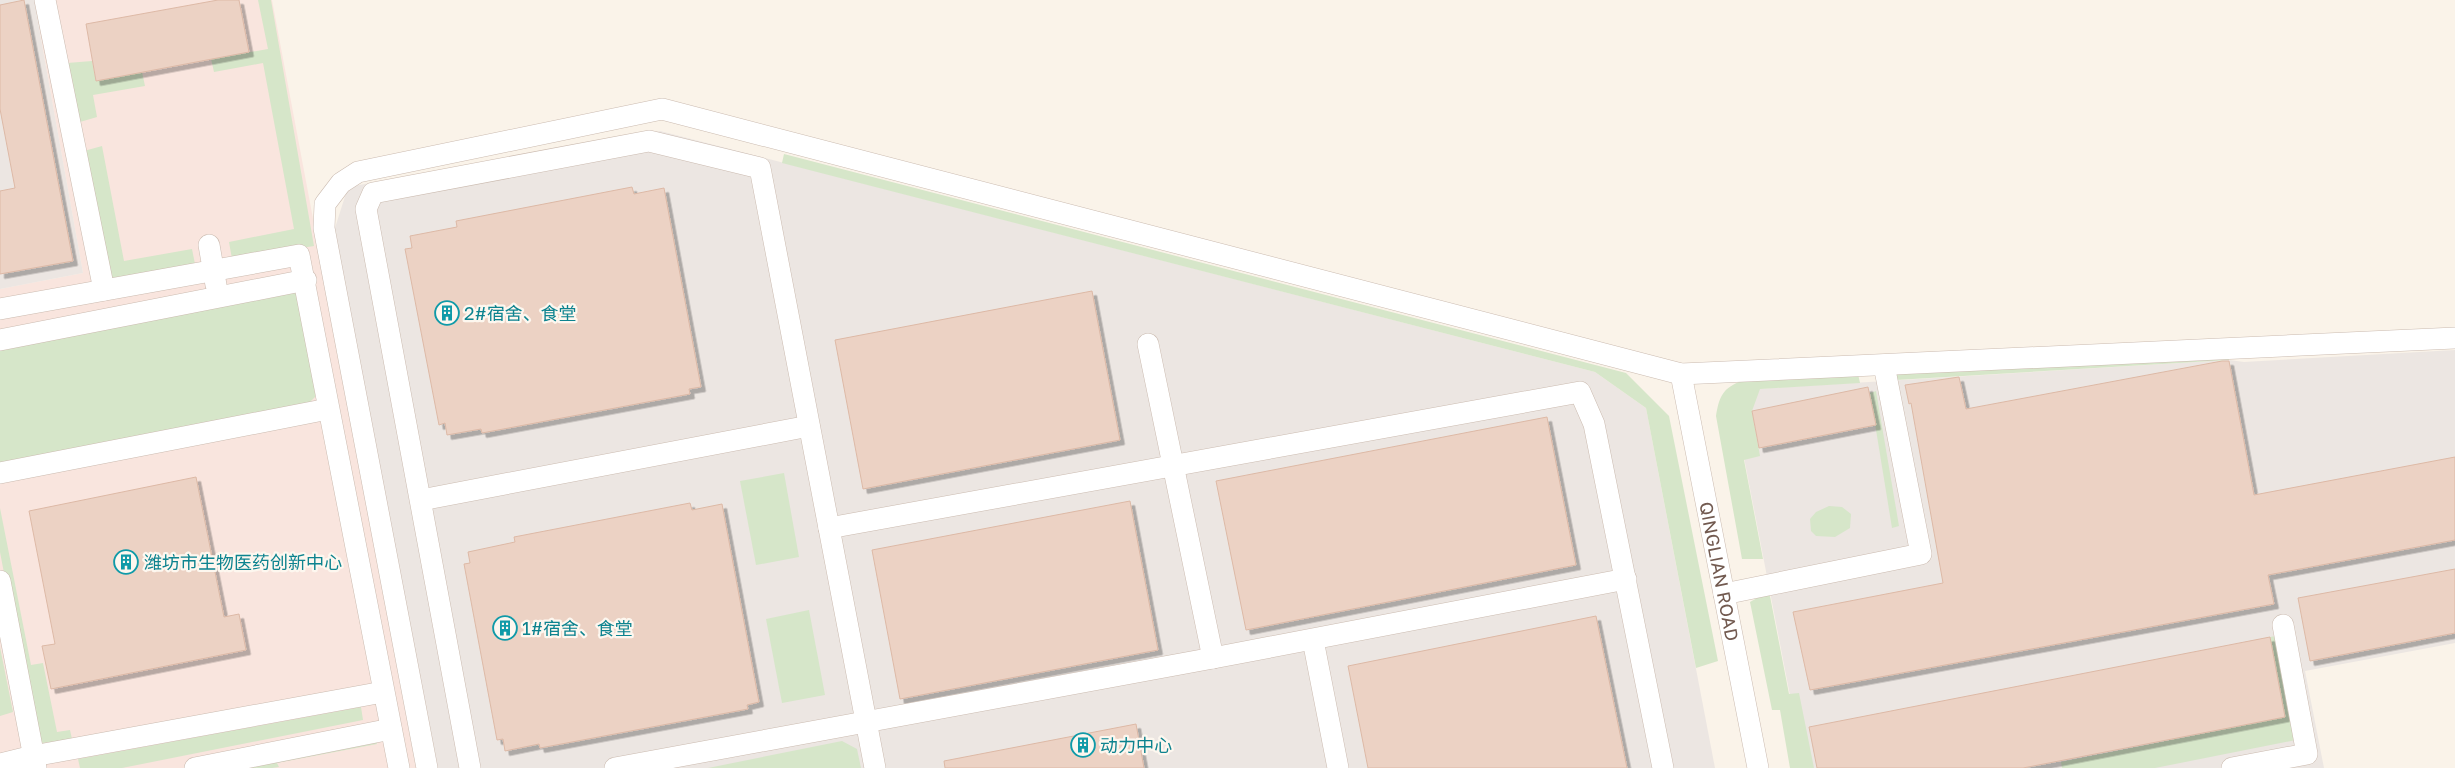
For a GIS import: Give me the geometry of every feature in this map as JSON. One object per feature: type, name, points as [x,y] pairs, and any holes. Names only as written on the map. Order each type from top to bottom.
[{"type":"street","points":[[45,0],[104,290]]},
{"type":"street","points":[[427,768],[324,228],[325,204],[341,183],[358,172],[662,109],[1681,374],[2455,338]]},
{"type":"street","points":[[470,768],[366,208],[373,193],[649,141],[760,168],[875,768]]},
{"type":"street","points":[[210,246],[219,297]]},
{"type":"street","points":[[0,309],[299,255],[306,280],[328,409],[399,768]]},
{"type":"street","points":[[0,340],[306,280]]},
{"type":"street","points":[[1148,344],[1214,658]]},
{"type":"street","points":[[1724,594],[1921,554],[1884,365]]},
{"type":"street","name":"QINGLIAN ROAD","points":[[1681,374],[1758,768]]},
{"type":"street","points":[[829,528],[1580,392],[1594,424],[1663,768]]},
{"type":"street","points":[[0,472],[328,409]]},
{"type":"street","points":[[421,500],[809,426]]},
{"type":"street","points":[[615,768],[1313,640],[1626,579]]},
{"type":"street","points":[[0,581],[34,762]]},
{"type":"street","points":[[2232,768],[2307,754],[2283,625]]},
{"type":"street","points":[[1313,640],[1338,768]]},
{"type":"street","points":[[0,764],[34,762],[180,724],[383,692]]},
{"type":"street","points":[[195,768],[391,729]]},
{"type":"shaded area","points":[[0,0],[34,0],[83,273],[0,289]]},
{"type":"shaded area","points":[[34,0],[272,0],[416,768],[0,768],[0,289],[83,273]]},
{"type":"shaded area","points":[[660,131],[1595,372],[1646,408],[1715,768],[438,768],[334,231],[348,187]]},
{"type":"shaded area","points":[[2455,350],[2455,643],[2305,671],[2324,768],[1804,768],[1735,411],[1754,389],[2229,360],[2244,362]]},
{"type":"green space","points":[[258,0],[271,0],[314,246],[232,259],[229,242],[294,229],[263,63],[214,72],[211,59],[268,49]]},
{"type":"green space","points":[[92,61],[96,81],[142,72],[145,86],[93,95],[97,117],[80,122],[67,63]]},
{"type":"green space","points":[[102,146],[124,261],[192,249],[195,264],[115,280],[108,274],[84,151]]},
{"type":"green space","points":[[784,154],[1626,373],[1669,416],[1718,661],[1696,668],[1646,408],[1595,372],[782,163]]},
{"type":"green space","points":[[290,290],[296,294],[316,389],[315,397],[310,402],[0,463],[0,346]]},
{"type":"green space","points":[[2227,354],[2229,360],[1896,380],[1895,370]]},
{"type":"green space","points":[[1858,374],[1860,383],[1760,389],[1752,411],[1760,456],[1744,460],[1763,559],[1742,559],[1716,416],[1722,395],[1739,382]]},
{"type":"green space","points":[[1876,391],[1899,526],[1892,528],[1870,393]]},
{"type":"green space","points":[[784,473],[799,557],[756,565],[740,481]]},
{"type":"green space","points":[[1829,506],[1842,507],[1851,514],[1850,528],[1835,537],[1816,536],[1811,531],[1810,519],[1816,512]]},
{"type":"green space","points":[[0,508],[31,665],[43,663],[57,732],[70,730],[72,739],[43,743],[35,736],[0,552]]},
{"type":"green space","points":[[1769,591],[1789,694],[1799,693],[1814,768],[1790,768],[1780,710],[1772,710],[1750,602]]},
{"type":"green space","points":[[809,610],[825,695],[782,703],[766,619]]},
{"type":"green space","points":[[2281,635],[2301,739],[2155,768],[2062,768],[2061,762],[2285,717],[2270,637]]},
{"type":"green space","points":[[0,647],[13,712],[0,716]]},
{"type":"green space","points":[[361,707],[363,720],[122,768],[80,768],[78,759]]},
{"type":"green space","points":[[376,740],[377,744],[277,763],[279,767],[221,768]]},
{"type":"green space","points":[[842,741],[857,749],[861,768],[708,768]]},
{"type":"building","points":[[24,0],[73,261],[0,274],[0,191],[15,188],[0,109],[0,5]]},
{"type":"building","points":[[218,0],[239,0],[249,52],[96,81],[86,24]]},
{"type":"building","name":"2#宿舍、食堂","points":[[632,187],[634,194],[664,188],[701,387],[689,389],[690,394],[482,433],[481,429],[447,435],[445,423],[439,425],[405,249],[412,248],[410,236],[457,227],[456,221]]},
{"type":"building","points":[[1092,291],[1120,440],[863,489],[835,340]]},
{"type":"building","points":[[2229,361],[2254,495],[2455,457],[2455,540],[2268,575],[2274,604],[1810,690],[1793,612],[1943,583],[1911,403],[1909,404],[1905,385],[1959,377],[1966,409]]},
{"type":"building","points":[[1868,387],[1876,425],[1759,448],[1752,411]]},
{"type":"building","points":[[1547,417],[1576,565],[1246,630],[1216,481]]},
{"type":"building","name":"潍坊市生物医药创新中心","points":[[196,477],[224,617],[239,614],[246,650],[51,689],[42,646],[55,644],[29,511]]},
{"type":"building","points":[[1130,501],[1158,650],[900,699],[872,550]]},
{"type":"building","name":"1#宿舍、食堂","points":[[690,503],[692,510],[722,504],[759,702],[747,705],[748,709],[540,748],[539,744],[505,751],[503,739],[497,740],[464,564],[470,563],[468,552],[515,542],[514,537]]},
{"type":"building","points":[[2455,569],[2455,633],[2310,661],[2298,598]]},
{"type":"building","points":[[1596,616],[1627,768],[1368,768],[1348,666]]},
{"type":"building","points":[[2270,637],[2285,717],[2023,768],[1817,768],[1809,727]]},
{"type":"building","name":"动力中心","points":[[1136,724],[1144,768],[945,768],[944,761]]},
{"type":"place","name":"2#宿舍、食堂","points":[[447,313]]},
{"type":"place","name":"潍坊市生物医药创新中心","points":[[126,562]]},
{"type":"place","name":"1#宿舍、食堂","points":[[505,628]]},
{"type":"place","name":"动力中心","points":[[1083,745]]}]
